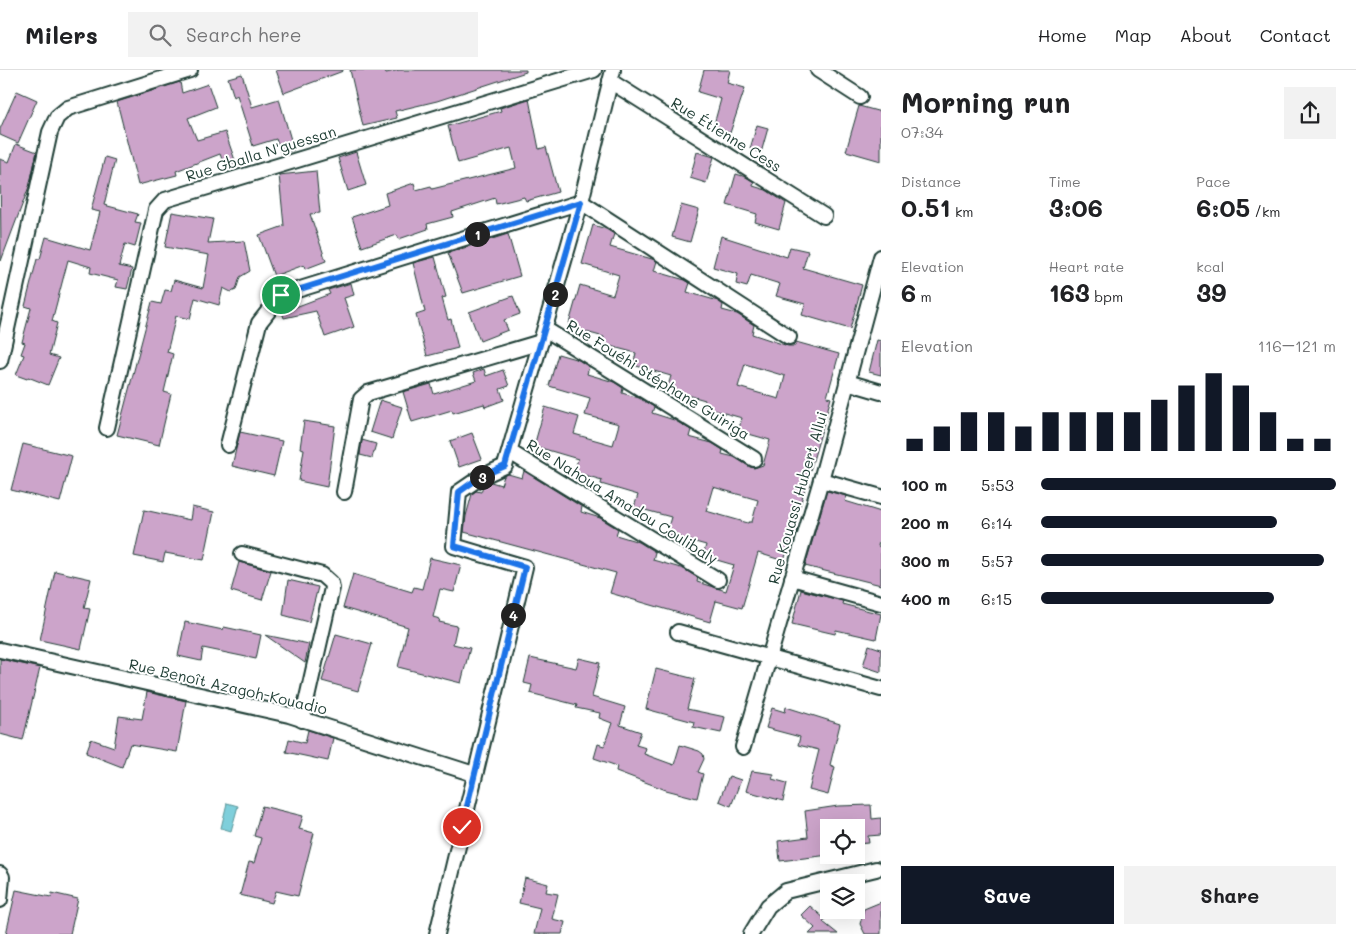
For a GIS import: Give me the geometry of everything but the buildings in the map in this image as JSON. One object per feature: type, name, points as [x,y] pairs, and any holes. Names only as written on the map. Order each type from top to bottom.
[{"type":"street","points":[[0,361],[50,132],[57,117],[68,108],[190,70]]},
{"type":"street","name":"Rue Gballa N'guessan","points":[[107,428],[156,210],[165,200],[594,70]]},
{"type":"street","points":[[818,70],[860,97]]},
{"type":"street","points":[[437,934],[525,567],[454,546],[459,492],[480,477],[505,466],[581,202],[612,76]]},
{"type":"street","name":"Rue Étienne Cess","points":[[612,76],[824,216]]},
{"type":"street","points":[[581,202],[789,337]]},
{"type":"street","points":[[228,445],[260,323],[281,295],[581,202]]},
{"type":"street","name":"Rue Kouassi Hubert Allui","points":[[743,747],[821,480],[847,382],[877,285],[881,257]]},
{"type":"street","points":[[344,492],[361,399],[368,394],[543,335]]},
{"type":"street","name":"Rue Fouéhi Stéphane Guiriga","points":[[543,335],[754,459]]},
{"type":"street","points":[[847,382],[881,392]]},
{"type":"street","name":"Rue Nahoua Amadou Coulibaly","points":[[510,452],[718,580]]},
{"type":"street","points":[[821,480],[881,497]]},
{"type":"street","points":[[242,554],[322,575],[331,583],[332,588],[302,720]]},
{"type":"street","points":[[792,578],[881,603]]},
{"type":"street","points":[[678,632],[881,689]]},
{"type":"street","name":"Rue Benoît Azagoh-Kouadio","points":[[0,650],[302,720],[474,774]]},
{"type":"street","points":[[751,934],[768,906],[786,891],[876,869]]},
{"type":"street","points":[[0,874],[2,877],[0,900]]},
{"type":"water","points":[[227,803],[238,806],[231,831],[221,828]]},
{"type":"route","points":[[281,295],[581,202],[505,466],[480,477],[459,492],[454,546],[525,567],[462,827]]}]
